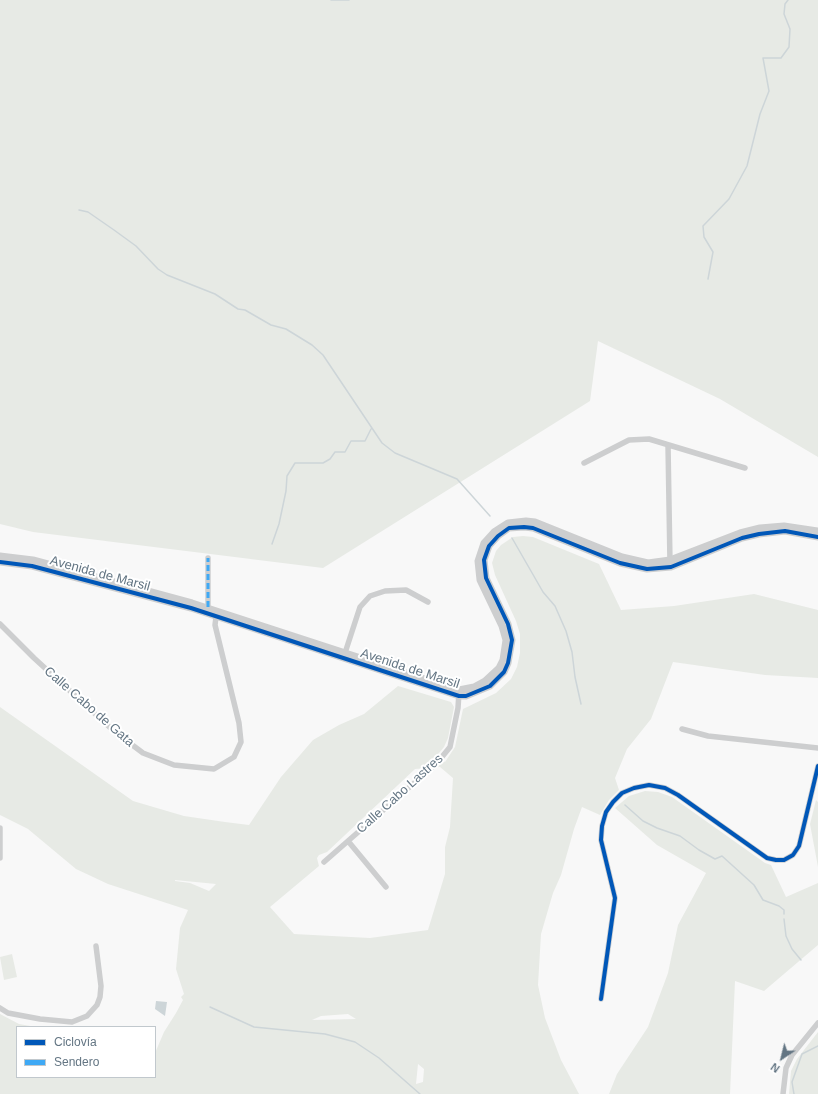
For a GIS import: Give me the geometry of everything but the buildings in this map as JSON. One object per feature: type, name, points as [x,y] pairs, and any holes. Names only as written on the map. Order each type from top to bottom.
[{"type":"street","points":[[584,463],[629,440],[649,439],[745,468]]},
{"type":"street","points":[[668,445],[670,564]]},
{"type":"street","name":"Avenida de Marsil","points":[[0,556],[33,560],[208,607],[344,655],[459,693],[474,687],[493,676],[503,660],[506,640],[502,626],[480,580],[478,561],[484,543],[500,527],[515,521],[530,522],[635,561],[670,564],[742,538],[758,534],[784,532],[818,537]]},
{"type":"street","name":"Avenida de Marsil","points":[[670,564],[740,533],[756,529],[784,526],[818,531]]},
{"type":"street","points":[[208,558],[208,607]]},
{"type":"street","name":"Avenida de Marsil","points":[[0,562],[32,566],[216,616],[344,655]]},
{"type":"street","points":[[344,655],[360,607],[370,596],[385,591],[406,590],[428,602]]},
{"type":"street","name":"Calle Cabo de Gata","points":[[0,624],[34,658],[98,716],[142,753],[174,765],[214,769],[234,757],[241,742],[239,723],[214,626],[216,616]]},
{"type":"street","name":"Calle Cabo Lastres","points":[[324,862],[437,763],[450,747],[459,693]]},
{"type":"street","points":[[682,729],[708,736],[818,748]]},
{"type":"street","points":[[601,999],[615,898],[601,840],[602,826],[606,812],[613,802],[622,793],[634,788],[649,785],[665,788],[678,795],[767,858],[784,860],[793,855],[799,846],[818,766]]},
{"type":"street","points":[[0,828],[0,858]]},
{"type":"street","points":[[348,841],[386,887]]},
{"type":"street","points":[[0,1008],[8,1013],[40,1019],[72,1022],[87,1016],[97,1005],[100,997],[101,986],[96,946]]},
{"type":"street","points":[[783,1094],[786,1068],[792,1055],[818,1023]]},
{"type":"shaded area","points":[[0,0],[818,0],[818,457],[720,399],[598,341],[590,401],[323,568],[33,532],[0,524]]},
{"type":"shaded area","points":[[513,537],[533,537],[599,564],[621,610],[674,606],[754,594],[818,610],[818,678],[765,675],[673,662],[651,719],[627,749],[615,778],[619,790],[609,800],[600,815],[582,807],[541,934],[538,985],[545,1018],[561,1060],[579,1094],[0,1094],[0,1014],[19,1024],[30,1026],[16,1026],[16,1078],[156,1078],[156,1051],[164,1032],[183,1000],[181,997],[184,994],[176,969],[180,928],[188,910],[108,884],[76,869],[28,829],[0,815],[0,707],[133,801],[184,816],[249,825],[281,777],[313,740],[339,725],[364,714],[398,686],[451,702],[454,707],[448,738],[444,747],[434,759],[440,759],[445,762],[455,747],[463,709],[496,693],[511,679],[517,667],[520,653],[520,634],[516,621],[495,575],[492,563],[496,551],[501,545]],"holes":[[[440,767],[453,778],[450,827],[445,847],[445,874],[428,930],[370,938],[294,934],[270,907],[319,866],[317,858],[319,855],[327,852],[415,769]],[[175,880],[216,884],[209,891],[190,883]],[[348,1014],[356,1019],[312,1020],[321,1016]],[[418,1064],[424,1069],[423,1082],[416,1084]]]},
{"type":"shaded area","points":[[645,791],[658,792],[672,797],[765,863],[771,865],[786,897],[818,883],[818,945],[764,991],[735,981],[730,1094],[609,1094],[617,1074],[648,1027],[668,973],[678,925],[706,873],[657,845],[615,808],[629,796]]},
{"type":"shaded area","points":[[816,800],[818,802],[818,867],[810,824]]},
{"type":"shaded area","points":[[12,954],[17,977],[4,980],[0,957]]},
{"type":"shaded area","points":[[156,1001],[167,1002],[165,1016],[155,1009]]},
{"type":"shaded area","points":[[818,1032],[818,1094],[789,1094],[791,1071],[797,1059]]},
{"type":"waterway","points":[[331,0],[349,0]]},
{"type":"waterway","points":[[708,279],[713,252],[704,237],[703,226],[729,199],[747,166],[760,114],[769,91],[763,58],[781,58],[789,47],[790,29],[784,14],[785,4],[788,0]]},
{"type":"waterway","points":[[79,210],[88,212],[136,246],[158,269],[167,275],[215,294],[238,309],[245,310],[271,325],[286,329],[312,345],[323,355],[382,443],[395,453],[457,479],[490,516]]},
{"type":"waterway","points":[[272,544],[279,524],[286,491],[287,476],[295,463],[323,463],[330,459],[335,452],[345,452],[351,441],[365,441],[371,429]]},
{"type":"waterway","points":[[512,538],[543,592],[555,606],[566,631],[572,652],[575,677],[581,704]]},
{"type":"waterway","points":[[625,805],[643,821],[657,828],[680,836],[699,850],[715,859],[722,856],[754,885],[763,900],[779,906],[784,910],[784,914]]},
{"type":"waterway","points":[[784,919],[786,936],[792,949],[801,960]]},
{"type":"waterway","points":[[210,1007],[254,1027],[325,1034],[355,1042],[379,1058],[420,1094]]},
{"type":"waterway","points":[[794,1094],[792,1082],[802,1054],[818,1046]]},
{"type":"marked path","points":[[208,558],[208,607]]},
{"type":"cycle path","points":[[0,562],[32,566],[191,608],[459,696],[466,696],[490,686],[504,672],[508,663],[512,640],[508,624],[486,578],[484,560],[489,546],[498,536],[509,528],[533,528],[620,563],[647,569],[671,567],[742,538],[759,534],[785,531],[818,537]]},
{"type":"cycle path","points":[[601,999],[615,898],[601,840],[602,826],[606,812],[613,802],[622,793],[634,788],[649,785],[665,788],[678,795],[767,858],[784,860],[793,855],[799,846],[818,766]]}]
